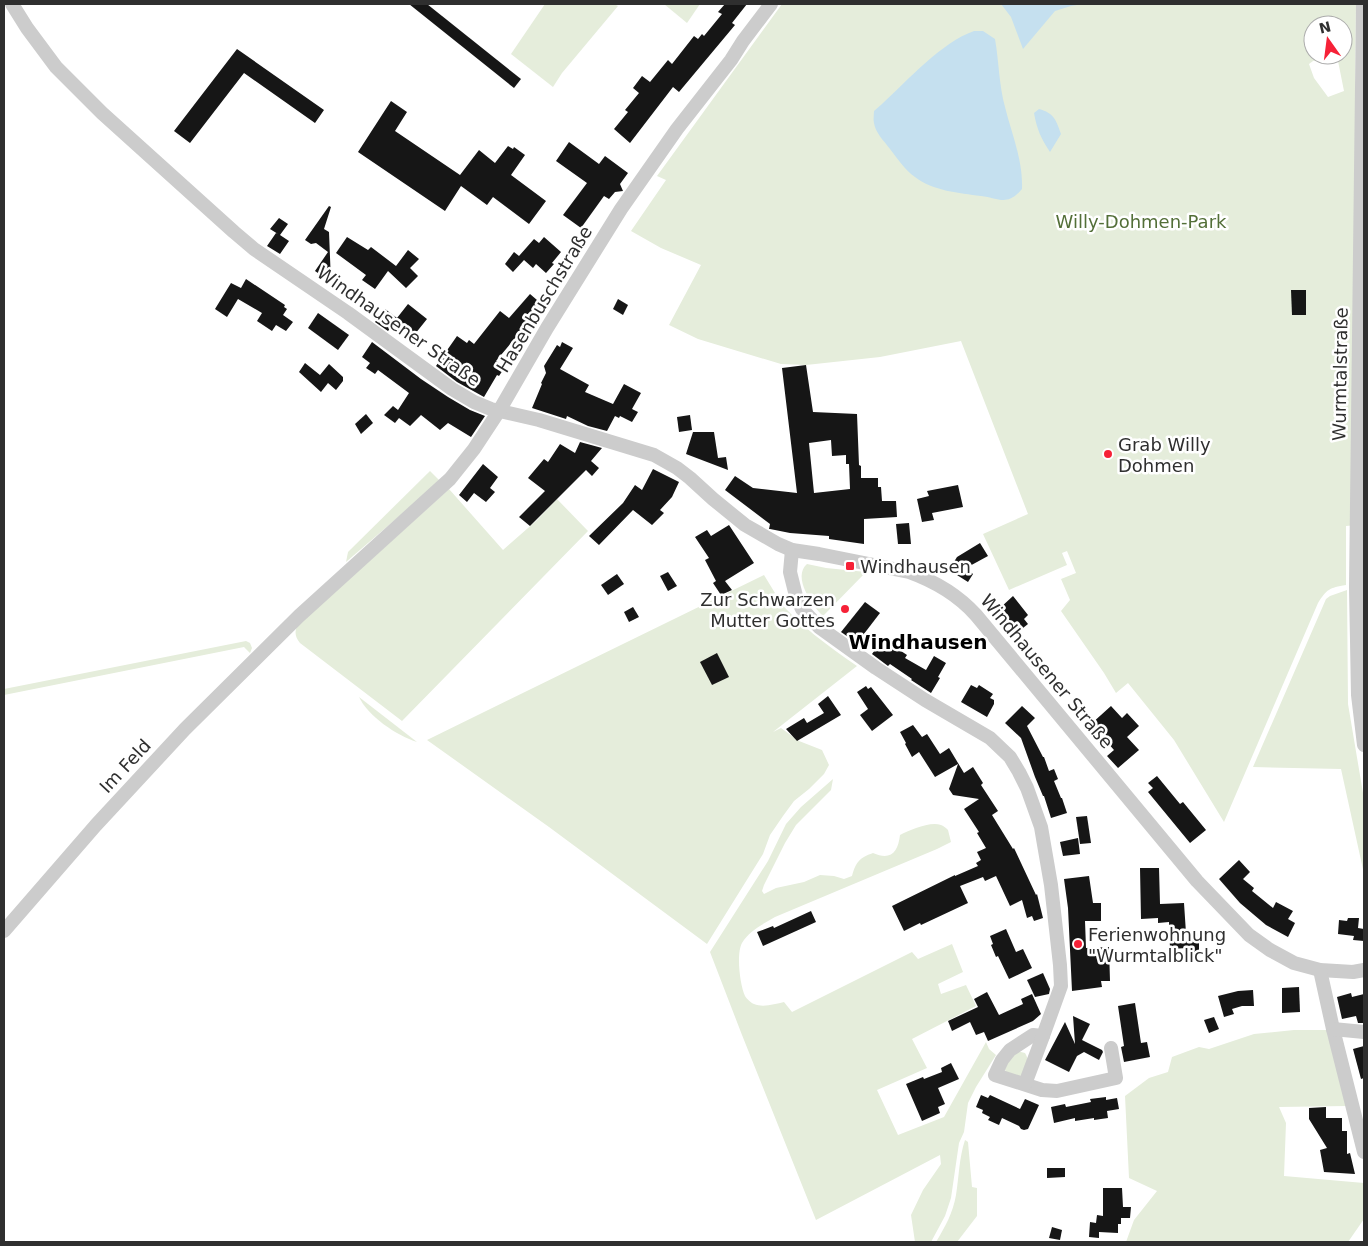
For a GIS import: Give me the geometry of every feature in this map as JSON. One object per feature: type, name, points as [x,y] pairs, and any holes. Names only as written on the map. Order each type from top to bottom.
[{"type":"street","name":"Windhausener Straße","points":[[12,4],[56,67],[102,113],[228,227],[254,249],[342,308],[452,389],[474,402],[491,409],[539,420],[654,455],[677,468],[745,525],[792,550],[909,572],[921,576],[951,593],[966,604],[1197,881],[1249,936],[1294,964],[1320,970],[1353,972],[1364,970]]},
{"type":"street","name":"Hasenbuschstraße","points":[[281,633],[450,479],[474,449],[500,411],[547,328],[621,209],[677,129],[731,60],[771,4]]},
{"type":"street","name":"Wurmtalstraße","points":[[1363,4],[1356,587],[1358,695],[1364,745]]},
{"type":"street","points":[[792,550],[790,572],[796,596],[802,609],[819,626],[876,668],[925,700],[990,738],[1007,754],[1027,788],[1042,827],[1057,929],[1061,986],[1025,1084]]},
{"type":"street","name":"Im Feld","points":[[4,931],[96,825],[185,729],[281,633]]},
{"type":"street","points":[[1320,970],[1333,1029],[1362,1136],[1364,1152]]},
{"type":"street","points":[[1333,1029],[1364,1032]]},
{"type":"street","points":[[1043,1036],[1033,1035],[1010,1050],[1002,1060],[995,1075],[1042,1090],[1057,1091],[1116,1078],[1111,1048]]},
{"type":"green space","points":[[545,4],[614,4],[618,6],[562,73],[553,87],[511,54]]},
{"type":"green space","points":[[664,4],[700,4],[687,23]]},
{"type":"green space","name":"Willy-Dohmen-Park","points":[[782,4],[1356,4],[1357,525],[1346,526],[1346,585],[1329,590],[1318,603],[1224,822],[1174,740],[1128,683],[1116,693],[1061,611],[1070,600],[1061,579],[1076,573],[1067,551],[1062,553],[1067,565],[1009,590],[983,534],[1028,514],[961,341],[880,357],[806,365],[781,364],[698,339],[669,325],[701,265],[661,248],[631,231],[666,180],[657,176]]},
{"type":"green space","points":[[430,471],[440,481],[346,562],[348,552]]},
{"type":"green space","points":[[449,489],[503,550],[536,521],[557,499],[588,531],[402,721],[300,643],[296,636],[296,629],[297,626]]},
{"type":"green space","points":[[807,564],[866,572],[823,616],[805,591],[802,576]]},
{"type":"green space","points":[[764,575],[775,593],[740,610],[776,598],[804,626],[857,666],[773,732],[781,728],[799,741],[822,750],[829,765],[824,774],[794,801],[770,835],[763,854],[707,944],[549,827],[427,740]]},
{"type":"green space","points":[[1347,590],[1348,704],[1364,799],[1364,874],[1341,769],[1253,767],[1326,599]]},
{"type":"green space","points":[[246,641],[250,643],[252,648],[250,653],[244,647],[4,695],[4,689]]},
{"type":"green space","points":[[359,697],[417,742],[392,730],[376,718]]},
{"type":"green space","points":[[833,779],[831,790],[796,825],[785,843],[764,885],[762,891],[764,894],[776,888],[804,882],[820,875],[844,879],[852,876],[855,867],[861,859],[873,853],[889,855],[895,850],[900,835],[920,827],[931,824],[942,825],[948,830],[951,842],[775,917],[757,928],[748,935],[740,948],[739,970],[742,985],[745,996],[749,1001],[765,1006],[784,1002],[792,1012],[912,952],[918,959],[952,944],[963,972],[938,984],[941,994],[966,985],[976,1006],[912,1039],[927,1068],[877,1090],[898,1135],[944,1117],[986,1042],[989,1049],[996,1055],[968,1103],[964,1132],[959,1143],[951,1198],[945,1216],[931,1242],[915,1242],[911,1215],[923,1190],[941,1164],[940,1155],[816,1220],[710,952],[768,861],[786,824],[801,807]]},
{"type":"green space","points":[[1294,1030],[1329,1030],[1347,1106],[1279,1107],[1286,1123],[1284,1176],[1364,1183],[1364,1219],[1348,1242],[1126,1242],[1134,1220],[1157,1191],[1129,1178],[1125,1096],[1149,1078],[1168,1072],[1172,1057],[1199,1047],[1209,1049],[1254,1034]]},
{"type":"green space","points":[[1017,1051],[1025,1053],[1027,1056],[1028,1061],[1024,1074],[1008,1076],[1005,1070],[1006,1060]]},
{"type":"green space","points":[[965,1140],[968,1142],[972,1187],[977,1188],[977,1216],[957,1242],[936,1242],[953,1208],[961,1154]]},
{"type":"water","points":[[1001,4],[1083,4],[1055,11],[1023,49],[1011,17]]},
{"type":"water","points":[[974,31],[983,31],[995,39],[1003,99],[1021,168],[1022,189],[1017,195],[1007,200],[946,191],[922,182],[901,164],[876,130],[874,123],[874,111],[914,74],[937,53],[962,36]]},
{"type":"water","points":[[1039,109],[1054,118],[1061,134],[1050,152],[1036,124],[1034,113]]},
{"type":"building","points":[[409,4],[427,4],[521,79],[514,88]]},
{"type":"building","points":[[725,4],[747,4],[732,23],[735,25],[679,92],[673,87],[630,143],[614,129],[628,112],[625,110],[639,93],[633,88],[642,76],[650,82],[668,60],[672,64],[694,36],[698,39],[702,34],[704,36],[722,14],[718,12]]},
{"type":"building","points":[[237,49],[324,110],[315,123],[244,73],[190,143],[174,131]]},
{"type":"building","points":[[391,101],[407,112],[395,131],[460,175],[479,150],[495,163],[508,146],[513,149],[514,147],[525,155],[511,175],[546,201],[529,224],[493,197],[487,205],[461,186],[445,211],[358,152]]},
{"type":"building","points":[[569,142],[599,164],[605,156],[628,173],[620,184],[623,191],[615,192],[609,199],[604,196],[581,228],[563,215],[587,183],[556,161]]},
{"type":"building","points":[[329,206],[331,207],[324,229],[329,232],[331,282],[315,271],[328,252],[316,243],[311,244],[305,240]]},
{"type":"building","points":[[279,218],[288,224],[280,235],[289,241],[280,254],[267,246],[276,233],[278,234],[270,229]]},
{"type":"building","points":[[347,237],[368,250],[371,247],[396,266],[408,250],[419,259],[410,268],[418,276],[406,288],[388,271],[375,289],[362,280],[366,275],[336,253]]},
{"type":"building","points":[[544,237],[561,252],[546,273],[536,264],[533,268],[524,260],[513,272],[505,264],[514,252],[519,256],[534,239],[539,243]]},
{"type":"building","points":[[246,279],[285,305],[284,307],[287,309],[283,315],[293,322],[286,331],[276,325],[272,331],[257,321],[262,313],[238,299],[227,317],[215,309],[231,283],[241,288]]},
{"type":"building","points":[[1291,290],[1306,290],[1306,315],[1292,315]]},
{"type":"building","points":[[530,294],[544,306],[496,361],[505,367],[499,376],[497,375],[484,397],[457,382],[436,366],[457,336],[467,343],[469,340],[474,344],[500,311],[509,318]]},
{"type":"building","points":[[618,299],[628,305],[623,315],[613,309]]},
{"type":"building","points":[[408,304],[427,319],[415,334],[397,320],[388,331],[375,322],[385,309],[397,318]]},
{"type":"building","points":[[318,313],[349,335],[338,350],[308,328]]},
{"type":"building","points":[[372,342],[448,397],[470,410],[485,416],[471,437],[448,423],[440,430],[421,415],[410,426],[399,418],[395,423],[384,415],[393,406],[398,410],[409,393],[378,370],[375,374],[366,368],[370,363],[362,357]]},
{"type":"building","points":[[562,342],[573,348],[560,369],[589,385],[585,392],[613,404],[624,384],[641,393],[632,409],[638,412],[632,422],[620,416],[619,418],[615,416],[607,431],[588,426],[567,416],[566,419],[532,408],[546,373],[544,366],[557,345],[560,347]]},
{"type":"building","points":[[305,363],[320,375],[329,364],[343,377],[343,381],[336,390],[328,383],[321,392],[299,372]]},
{"type":"building","points":[[806,365],[813,412],[857,414],[861,478],[878,478],[878,487],[881,487],[882,501],[896,501],[897,517],[864,519],[864,544],[829,539],[829,536],[790,533],[769,529],[770,524],[725,490],[735,476],[753,488],[797,493],[782,368]],"holes":[[[831,440],[832,456],[846,455],[846,464],[849,464],[850,489],[814,493],[809,443]]]},
{"type":"building","points":[[366,414],[373,423],[361,434],[355,424]]},
{"type":"building","points":[[690,415],[692,430],[679,432],[677,417]]},
{"type":"building","points":[[693,432],[714,432],[718,458],[726,457],[728,470],[686,454]]},
{"type":"building","points":[[580,442],[602,448],[591,461],[599,468],[592,476],[586,470],[530,526],[519,517],[545,491],[528,478],[544,459],[548,462],[560,444],[575,453]]},
{"type":"building","points":[[483,464],[498,477],[490,488],[495,492],[486,502],[474,493],[467,502],[459,495]]},
{"type":"building","points":[[653,469],[679,482],[672,497],[660,510],[664,513],[652,525],[633,510],[599,545],[589,536],[623,503],[635,485],[642,490]]},
{"type":"building","points":[[958,485],[963,507],[932,513],[934,520],[922,522],[917,499],[929,496],[927,491]]},
{"type":"building","points":[[909,523],[911,544],[898,544],[896,524]]},
{"type":"building","points":[[729,525],[754,563],[725,581],[732,590],[721,595],[713,583],[716,581],[705,560],[709,558],[695,537],[707,530],[711,536]]},
{"type":"building","points":[[980,543],[988,556],[966,568],[973,574],[968,582],[949,570],[957,557]]},
{"type":"building","points":[[668,572],[677,586],[668,591],[660,576]]},
{"type":"building","points":[[617,574],[624,584],[608,595],[601,585]]},
{"type":"building","points":[[1013,596],[1028,615],[1024,619],[1028,624],[1018,632],[1000,608]]},
{"type":"building","points":[[865,602],[880,613],[857,643],[841,632]]},
{"type":"building","points":[[633,607],[639,617],[629,622],[624,612]]},
{"type":"building","points":[[883,639],[907,655],[905,658],[926,670],[934,656],[946,663],[931,693],[890,664],[888,666],[872,654]]},
{"type":"building","points":[[717,653],[729,677],[712,685],[700,662]]},
{"type":"building","points":[[971,685],[977,688],[979,685],[993,694],[990,698],[994,700],[994,704],[987,717],[961,702]]},
{"type":"building","points":[[866,686],[868,689],[871,687],[893,715],[872,731],[860,715],[868,709],[857,692]]},
{"type":"building","points":[[828,696],[841,715],[797,741],[786,729],[804,718],[807,723],[824,713],[818,704]]},
{"type":"building","points":[[1022,706],[1035,718],[1027,726],[1044,757],[1049,771],[1054,769],[1058,779],[1054,781],[1067,813],[1051,818],[1021,738],[1005,723]]},
{"type":"building","points":[[1111,706],[1122,718],[1127,713],[1139,726],[1127,737],[1139,750],[1118,768],[1107,756],[1114,750],[1091,724]]},
{"type":"building","points":[[913,725],[922,737],[927,734],[940,754],[949,748],[964,773],[973,767],[983,783],[981,785],[998,811],[992,815],[1014,848],[1037,894],[1043,918],[1034,921],[1032,916],[1027,918],[1022,900],[1010,906],[996,876],[985,881],[983,877],[960,886],[968,903],[904,931],[892,906],[955,875],[978,866],[976,863],[981,860],[977,852],[986,848],[977,833],[979,832],[964,809],[979,799],[953,795],[949,789],[958,764],[935,777],[919,752],[912,757],[900,732]]},
{"type":"building","points":[[1157,776],[1180,804],[1183,802],[1206,830],[1190,843],[1148,792],[1153,788],[1148,783]]},
{"type":"building","points":[[1087,816],[1091,843],[1080,844],[1076,817]]},
{"type":"building","points":[[1078,838],[1080,854],[1063,856],[1060,842]]},
{"type":"building","points":[[1239,860],[1250,872],[1243,879],[1254,888],[1252,891],[1273,908],[1276,902],[1293,911],[1288,919],[1295,923],[1288,937],[1266,925],[1240,903],[1219,879]]},
{"type":"building","points":[[1140,868],[1159,868],[1160,904],[1184,903],[1186,933],[1199,933],[1199,954],[1187,954],[1187,948],[1170,949],[1169,922],[1158,923],[1158,918],[1141,919]]},
{"type":"building","points":[[1089,876],[1093,903],[1101,903],[1101,921],[1085,921],[1086,948],[1109,947],[1110,981],[1101,981],[1102,987],[1072,991],[1068,908],[1064,879]]},
{"type":"building","points":[[811,911],[816,922],[763,946],[757,932],[773,926],[774,928]]},
{"type":"building","points":[[1348,918],[1359,918],[1358,928],[1364,929],[1364,941],[1353,940],[1354,936],[1338,934],[1339,920],[1347,921]]},
{"type":"building","points":[[1006,929],[1016,952],[1023,949],[1032,968],[1009,979],[998,956],[996,957],[991,945],[993,944],[990,936]]},
{"type":"building","points":[[1043,973],[1050,989],[1049,994],[1035,997],[1027,980]]},
{"type":"building","points":[[1299,987],[1300,1012],[1282,1013],[1282,988]]},
{"type":"building","points":[[1253,990],[1254,1006],[1242,1006],[1232,1009],[1234,1014],[1224,1017],[1218,996],[1238,991]]},
{"type":"building","points":[[987,992],[999,1015],[1023,1004],[1021,999],[1032,994],[1041,1014],[1033,1021],[988,1041],[984,1032],[976,1035],[970,1022],[952,1031],[948,1021],[978,1007],[974,999]]},
{"type":"building","points":[[1351,993],[1352,997],[1364,994],[1364,1023],[1358,1023],[1356,1016],[1342,1019],[1337,997]]},
{"type":"building","points":[[1135,1003],[1141,1043],[1147,1042],[1150,1057],[1124,1062],[1121,1047],[1124,1046],[1118,1006]]},
{"type":"building","points":[[1073,1016],[1090,1024],[1082,1040],[1103,1052],[1099,1060],[1084,1052],[1077,1056],[1069,1072],[1045,1060],[1065,1022],[1075,1044]]},
{"type":"building","points":[[1214,1017],[1219,1029],[1209,1033],[1204,1020]]},
{"type":"building","points":[[1364,1046],[1364,1078],[1361,1079],[1353,1049]]},
{"type":"building","points":[[951,1063],[959,1079],[938,1088],[945,1104],[938,1107],[940,1113],[922,1121],[906,1084],[942,1072],[941,1068]]},
{"type":"building","points":[[981,1095],[988,1098],[990,1095],[1020,1109],[1025,1099],[1039,1105],[1028,1129],[1024,1130],[1002,1118],[999,1125],[988,1120],[990,1117],[982,1113],[983,1110],[976,1107]]},
{"type":"building","points":[[1106,1097],[1106,1100],[1117,1098],[1119,1109],[1107,1111],[1108,1118],[1075,1121],[1075,1118],[1054,1123],[1051,1107],[1065,1104],[1066,1107],[1091,1102],[1090,1099]]},
{"type":"building","points":[[1326,1107],[1326,1118],[1342,1118],[1342,1131],[1347,1131],[1347,1154],[1350,1153],[1355,1174],[1324,1172],[1320,1150],[1327,1148],[1309,1119],[1309,1108]]},
{"type":"building","points":[[1047,1168],[1065,1168],[1065,1177],[1047,1178]]},
{"type":"building","points":[[1103,1188],[1122,1188],[1123,1207],[1131,1207],[1130,1218],[1121,1218],[1121,1224],[1118,1224],[1118,1233],[1099,1232],[1099,1238],[1089,1237],[1090,1222],[1096,1223],[1097,1215],[1103,1216]]},
{"type":"building","points":[[1052,1227],[1062,1230],[1060,1240],[1049,1238]]},
{"type":"place","name":"Grab Willy Dohmen","points":[[1108,454]]},
{"type":"place","name":"Windhausen","points":[[850,566]]},
{"type":"place","name":"Zur Schwarzen Mutter Gottes","points":[[845,609]]},
{"type":"place","name":"Ferienwohnung \"Wurmtalblick\"","points":[[1078,944]]},
{"type":"district","name":"Windhausen","points":[[918,642]]}]
